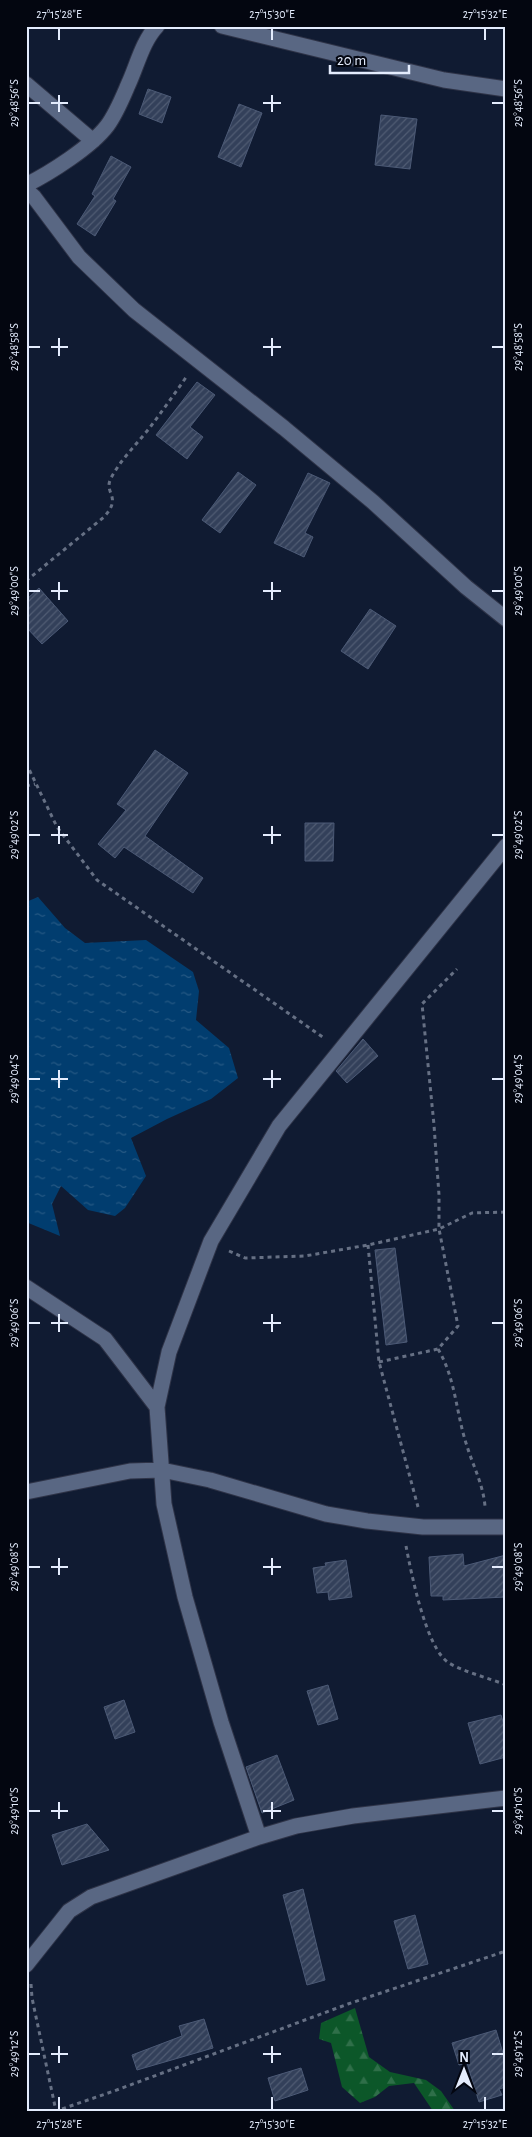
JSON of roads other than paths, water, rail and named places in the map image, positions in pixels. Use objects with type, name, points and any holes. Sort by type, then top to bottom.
[{"type":"street","points":[[26,185],[40,178],[93,141],[107,126],[120,103],[146,42],[156,26]]},
{"type":"street","points":[[222,26],[444,80],[506,89]]},
{"type":"street","points":[[26,84],[93,141]]},
{"type":"street","points":[[26,190],[79,257],[134,310],[284,428],[373,502],[466,587],[506,619]]},
{"type":"street","points":[[259,1837],[221,1722],[185,1597],[164,1504],[157,1407],[169,1352],[211,1240],[279,1126],[506,846]]},
{"type":"street","points":[[26,1287],[106,1339],[157,1407]]},
{"type":"street","points":[[26,1492],[130,1471],[162,1470],[210,1480],[326,1514],[367,1522],[423,1527],[506,1527]]},
{"type":"street","points":[[28,1963],[70,1911],[90,1897],[259,1837],[296,1826],[353,1816],[506,1798]]},
{"type":"water","points":[[38,897],[65,928],[85,943],[146,940],[193,972],[199,991],[196,1020],[229,1048],[238,1078],[211,1099],[131,1138],[146,1176],[125,1208],[115,1216],[88,1210],[61,1186],[52,1204],[60,1236],[26,1222],[26,902]]}]
